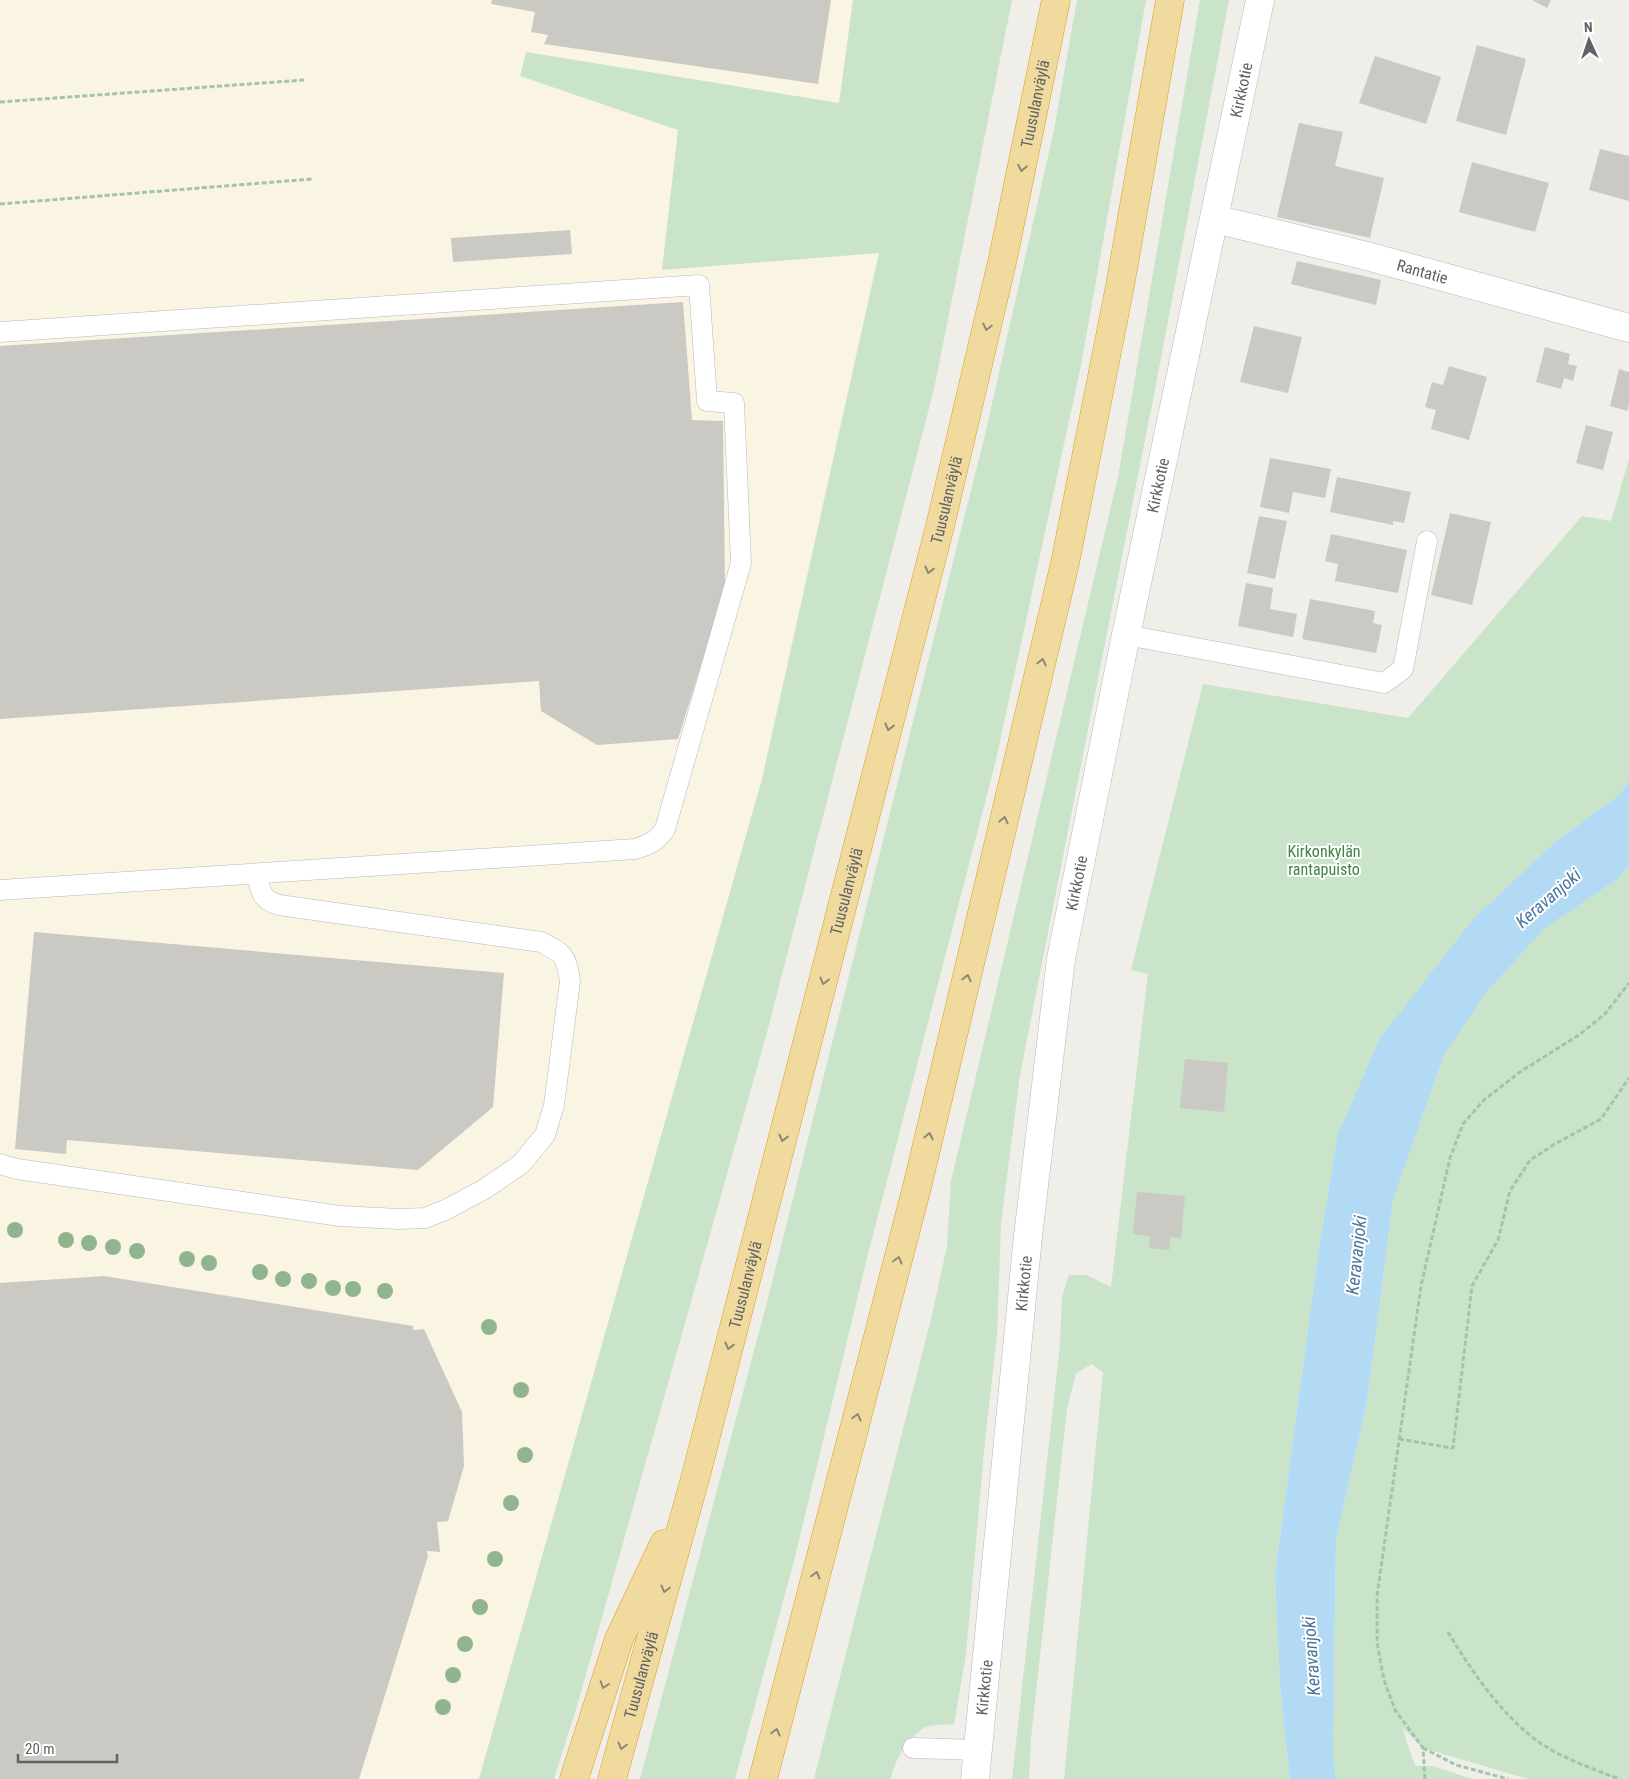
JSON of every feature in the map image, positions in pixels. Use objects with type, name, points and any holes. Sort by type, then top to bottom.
[{"type":"highway","name":"Tuusulanväylä","points":[[612,1779],[696,1475],[940,526],[1003,258],[1056,0]]},
{"type":"highway","points":[[763,1779],[918,1184],[1065,563],[1120,286],[1170,0]]},
{"type":"highway","points":[[574,1779],[619,1639],[696,1475]]},
{"type":"street","name":"Kirkkotie","points":[[975,1779],[1028,1236],[1061,959],[1126,635],[1260,0]]},
{"type":"street","name":"Rantatie","points":[[1215,219],[1367,256],[1629,328]]},
{"type":"lane","points":[[0,332],[699,285],[706,401],[734,403],[741,563],[665,829],[658,838],[648,845],[635,849],[0,890]]},
{"type":"lane","points":[[1126,635],[1384,683],[1403,669],[1427,541]]},
{"type":"lane","points":[[0,1164],[17,1169],[340,1216],[399,1220],[425,1218],[445,1210],[483,1190],[521,1164],[545,1135],[554,1105],[570,981],[567,966],[560,952],[541,942],[279,905],[268,901],[261,892],[257,874]]},
{"type":"lane","points":[[913,1748],[978,1750]]},
{"type":"path","points":[[0,102],[304,80]]},
{"type":"path","points":[[0,204],[312,179]]},
{"type":"path","points":[[1508,1779],[1456,1765],[1423,1748],[1395,1710],[1384,1680],[1377,1643],[1377,1596],[1421,1286],[1450,1158],[1463,1124],[1484,1100],[1520,1072],[1579,1034],[1605,1014],[1629,983]]},
{"type":"path","points":[[1399,1439],[1453,1448],[1472,1286],[1498,1240],[1510,1191],[1530,1160],[1601,1119],[1629,1078]]},
{"type":"path","points":[[1448,1632],[1470,1668],[1512,1719],[1536,1740],[1570,1760],[1619,1779]]},
{"type":"path","points":[[1423,1748],[1425,1779]]},
{"type":"shaded area","points":[[0,0],[924,0],[896,185],[762,779],[479,1779],[0,1779]]},
{"type":"green space","points":[[853,0],[1012,0],[934,389],[766,1036],[577,1706],[554,1779],[479,1779],[762,779],[879,253],[662,270],[678,130],[520,76],[526,52],[839,103]]},
{"type":"green space","points":[[1077,0],[1146,0],[1081,365],[996,760],[867,1258],[794,1561],[735,1779],[640,1779],[767,1302],[984,439],[1054,130]]},
{"type":"green space","points":[[1200,0],[1229,0],[1156,384],[1020,1075],[1001,1223],[997,1335],[985,1440],[966,1654],[954,1724],[929,1726],[914,1736],[903,1749],[895,1764],[891,1779],[814,1779],[933,1311],[947,1246],[951,1181],[1118,477]]},
{"type":"green space","name":"Kirkonkylän rantapuisto","points":[[1629,459],[1629,781],[1619,795],[1555,842],[1476,916],[1337,1137],[1318,1255],[1275,1574],[1280,1686],[1290,1779],[1064,1779],[1103,1373],[1092,1364],[1076,1373],[1067,1409],[1031,1738],[1029,1779],[1012,1779],[1060,1344],[1062,1297],[1069,1275],[1086,1275],[1111,1287],[1148,974],[1131,970],[1203,684],[1408,718],[1582,516],[1611,521]]},
{"type":"green space","points":[[1629,866],[1629,1779],[1528,1779],[1423,1748],[1402,1727],[1415,1766],[1433,1766],[1472,1779],[1336,1779],[1333,1753],[1336,1540],[1367,1402],[1393,1200],[1444,1055],[1485,994],[1545,928],[1618,879]]},
{"type":"water","name":"Keravanjoki","points":[[1629,781],[1629,866],[1618,879],[1545,928],[1485,994],[1444,1055],[1393,1200],[1367,1402],[1336,1540],[1333,1753],[1336,1779],[1290,1779],[1280,1686],[1275,1574],[1318,1255],[1337,1137],[1380,1038],[1476,916],[1555,842],[1619,795]]},
{"type":"building","points":[[492,0],[831,0],[818,84],[544,44],[548,35],[531,32],[535,12],[491,4]]},
{"type":"building","points":[[1532,0],[1551,0],[1547,8]]},
{"type":"building","points":[[1477,45],[1526,59],[1506,135],[1456,121]]},
{"type":"building","points":[[1375,56],[1441,77],[1426,124],[1359,103]]},
{"type":"building","points":[[1299,123],[1343,132],[1335,166],[1384,178],[1370,238],[1277,217]]},
{"type":"building","points":[[1600,149],[1629,156],[1629,201],[1589,190]]},
{"type":"building","points":[[1472,162],[1549,183],[1535,232],[1459,212]]},
{"type":"building","points":[[570,230],[572,254],[453,262],[451,238]]},
{"type":"building","points":[[1297,261],[1381,280],[1376,305],[1291,284]]},
{"type":"building","points":[[683,302],[692,420],[723,421],[725,588],[678,739],[597,745],[541,711],[539,681],[0,719],[0,346]]},
{"type":"building","points":[[1254,326],[1302,337],[1288,393],[1240,382]]},
{"type":"building","points":[[1545,347],[1570,354],[1568,364],[1577,366],[1573,381],[1564,378],[1561,389],[1536,382]]},
{"type":"building","points":[[1449,366],[1487,377],[1469,440],[1431,429],[1436,410],[1425,407],[1432,382],[1443,385]]},
{"type":"building","points":[[1619,369],[1629,372],[1629,405],[1627,411],[1610,406]]},
{"type":"building","points":[[1586,425],[1613,432],[1603,470],[1576,463]]},
{"type":"building","points":[[1270,458],[1331,469],[1325,498],[1293,492],[1289,513],[1260,507]]},
{"type":"building","points":[[1337,477],[1411,492],[1404,523],[1393,521],[1393,525],[1330,512]]},
{"type":"building","points":[[1450,513],[1491,522],[1472,605],[1431,595]]},
{"type":"building","points":[[1259,516],[1287,521],[1275,579],[1247,573]]},
{"type":"building","points":[[1331,534],[1407,550],[1398,593],[1335,581],[1338,564],[1325,561]]},
{"type":"building","points":[[1246,583],[1273,588],[1270,609],[1297,614],[1293,637],[1238,626]]},
{"type":"building","points":[[1310,599],[1375,611],[1373,623],[1382,625],[1376,653],[1302,639]]},
{"type":"building","points":[[34,932],[504,973],[493,1107],[418,1170],[67,1140],[66,1154],[15,1149]]},
{"type":"building","points":[[1185,1059],[1228,1063],[1224,1112],[1180,1108]]},
{"type":"building","points":[[1137,1192],[1185,1196],[1181,1238],[1170,1237],[1169,1250],[1149,1248],[1150,1236],[1133,1234]]},
{"type":"building","points":[[104,1276],[413,1326],[413,1330],[424,1329],[462,1412],[464,1466],[448,1521],[437,1522],[440,1552],[427,1551],[428,1556],[359,1779],[0,1779],[0,1283]]}]
